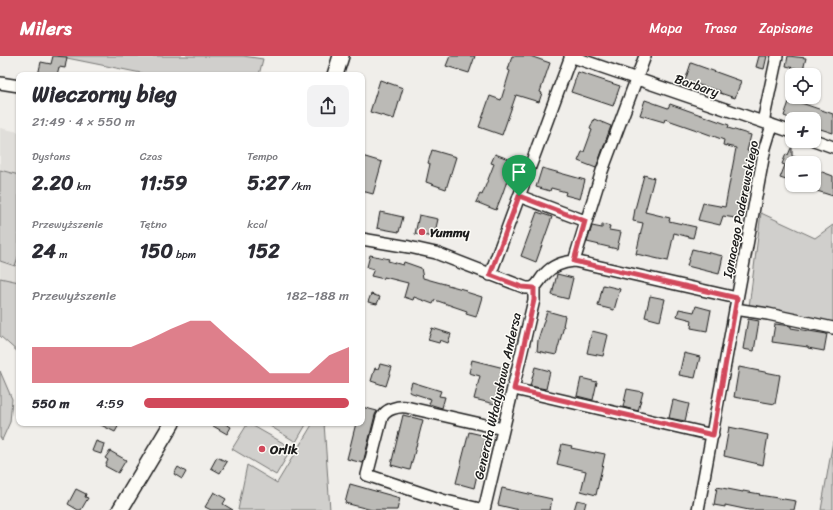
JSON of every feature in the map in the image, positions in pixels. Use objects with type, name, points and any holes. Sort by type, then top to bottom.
[{"type":"street","points":[[336,72],[341,56]]},
{"type":"street","points":[[490,275],[570,56]]},
{"type":"street","name":"Barbary","points":[[570,56],[785,130]]},
{"type":"street","points":[[574,261],[585,221],[602,171],[645,56]]},
{"type":"street","name":"Ignacego Paderewskiego","points":[[698,510],[765,148],[776,56]]},
{"type":"street","points":[[0,83],[16,86]]},
{"type":"street","points":[[821,143],[833,147]]},
{"type":"street","points":[[519,196],[585,221]]},
{"type":"street","points":[[365,239],[409,246],[431,252],[522,287],[534,288],[550,269],[564,262],[574,261],[736,304],[768,314],[833,328]]},
{"type":"street","name":"Generała Władysława Andersa","points":[[484,510],[514,389],[534,300],[534,288]]},
{"type":"street","points":[[514,389],[713,435]]},
{"type":"street","points":[[484,510],[442,500],[367,475],[382,417],[388,410],[406,407],[503,429]]},
{"type":"street","points":[[120,510],[170,426]]},
{"type":"shaded area","points":[[57,56],[243,56],[263,59],[260,72],[136,72]]},
{"type":"shaded area","points":[[0,128],[16,131],[16,281],[0,278]]},
{"type":"shaded area","points":[[0,170],[16,174],[16,263],[15,266],[0,261]]},
{"type":"shaded area","points":[[761,213],[815,238],[833,225],[833,325],[749,307]]},
{"type":"shaded area","points":[[0,278],[16,281],[16,350],[0,336]]},
{"type":"shaded area","points":[[0,371],[12,399],[10,422],[2,440],[0,437]]},
{"type":"shaded area","name":"Orlik","points":[[246,426],[253,426],[292,448],[276,475],[232,449]]},
{"type":"shaded area","name":"Orlik","points":[[270,426],[305,426],[296,442]]},
{"type":"shaded area","points":[[311,426],[324,426],[330,510],[238,510],[247,465],[277,483]]},
{"type":"shaded area","points":[[833,441],[833,510],[821,510]]},
{"type":"building","points":[[53,56],[67,57],[65,68],[59,67],[58,72],[39,72],[41,62],[51,64]]},
{"type":"building","points":[[450,56],[475,56],[469,73],[446,66]]},
{"type":"building","points":[[512,56],[530,56],[550,63],[540,92],[542,93],[539,102],[516,95],[502,135],[479,127],[490,96],[501,100],[510,71],[508,70]]},
{"type":"building","points":[[759,56],[767,56],[764,69],[756,67]]},
{"type":"building","points":[[788,56],[806,58],[804,68],[786,66]]},
{"type":"building","points":[[691,63],[741,81],[735,98],[720,93],[720,91],[685,81]]},
{"type":"building","points":[[578,72],[620,86],[613,106],[571,92]]},
{"type":"building","points":[[380,80],[403,88],[394,119],[370,112]]},
{"type":"building","points":[[645,100],[668,108],[670,104],[729,125],[728,128],[751,135],[747,151],[754,152],[741,219],[723,216],[720,225],[698,220],[703,203],[725,207],[736,148],[723,145],[724,140],[665,119],[664,122],[640,115]]},
{"type":"building","points":[[788,104],[804,104],[833,114],[833,133],[821,129],[821,112],[785,112]]},
{"type":"building","points":[[594,119],[611,126],[596,168],[578,161],[582,152],[584,152],[592,130],[590,129]]},
{"type":"building","points":[[792,148],[792,156],[785,156],[786,154],[788,155]]},
{"type":"building","points":[[432,150],[456,157],[446,189],[426,182],[430,164],[428,163]]},
{"type":"building","points":[[495,154],[514,161],[496,210],[476,202],[480,194],[482,195],[494,164],[491,163]]},
{"type":"building","points":[[785,156],[785,165],[782,164]]},
{"type":"building","points":[[365,157],[382,162],[373,194],[365,192]]},
{"type":"building","points":[[785,165],[785,180],[780,178]]},
{"type":"building","points":[[542,168],[585,180],[580,199],[565,195],[566,192],[551,188],[550,191],[536,187]]},
{"type":"building","points":[[821,172],[833,176],[833,196],[820,192]]},
{"type":"building","points":[[644,175],[654,178],[645,212],[670,218],[669,221],[696,227],[693,238],[674,233],[668,261],[636,254],[643,223],[633,221]]},
{"type":"building","points":[[380,212],[403,217],[399,232],[377,228]]},
{"type":"building","points":[[537,212],[552,217],[536,262],[521,256]]},
{"type":"building","points":[[419,215],[438,219],[434,237],[415,234]]},
{"type":"building","points":[[602,224],[610,226],[609,230],[621,232],[617,249],[587,242],[592,226],[602,228]]},
{"type":"building","points":[[692,249],[723,256],[719,274],[687,266]]},
{"type":"building","points":[[370,255],[389,259],[388,261],[403,265],[404,262],[421,268],[423,278],[466,290],[466,292],[482,297],[476,317],[466,314],[467,311],[435,300],[433,304],[414,297],[413,300],[404,297],[408,283],[384,277],[384,279],[371,276],[374,269],[367,267]]},
{"type":"building","points":[[557,274],[573,278],[568,299],[552,295]]},
{"type":"building","points":[[603,285],[620,289],[614,310],[598,306]]},
{"type":"building","points":[[371,294],[380,297],[377,304],[368,302]]},
{"type":"building","points":[[650,296],[665,299],[660,321],[645,317]]},
{"type":"building","points":[[696,306],[711,310],[707,331],[691,328],[692,320],[677,316],[679,309],[694,312]]},
{"type":"building","points":[[547,311],[565,316],[564,326],[556,355],[537,351],[538,340]]},
{"type":"building","points":[[748,319],[759,321],[754,351],[743,349]]},
{"type":"building","points":[[775,324],[827,334],[824,351],[808,347],[772,342]]},
{"type":"building","points":[[432,328],[451,334],[448,343],[440,340],[439,343],[428,340]]},
{"type":"building","points":[[592,331],[608,335],[603,356],[587,353]]},
{"type":"building","points":[[684,353],[700,357],[695,378],[679,375]]},
{"type":"building","points":[[472,360],[504,368],[495,404],[474,399],[480,376],[469,373]]},
{"type":"building","points":[[380,364],[392,367],[386,386],[371,381],[375,368],[378,369]]},
{"type":"building","points":[[535,367],[550,371],[546,389],[530,386]]},
{"type":"building","points":[[739,367],[780,375],[775,404],[734,397]]},
{"type":"building","points":[[581,378],[597,382],[593,400],[577,396]]},
{"type":"building","points":[[412,382],[441,391],[439,396],[445,397],[442,408],[429,404],[431,399],[409,392]]},
{"type":"building","points":[[627,389],[643,392],[638,411],[623,407]]},
{"type":"building","points":[[673,400],[689,404],[685,421],[669,418]]},
{"type":"building","points":[[365,408],[377,411],[363,463],[347,459],[355,426],[365,426]]},
{"type":"building","points":[[403,415],[423,420],[410,470],[391,465]]},
{"type":"building","points":[[103,426],[118,426],[115,432]]},
{"type":"building","points":[[213,426],[231,427],[227,434]]},
{"type":"building","points":[[729,427],[768,435],[763,465],[724,456]]},
{"type":"building","points":[[469,432],[486,436],[474,488],[456,483]]},
{"type":"building","points":[[96,441],[104,444],[101,454],[92,451]]},
{"type":"building","points":[[562,444],[572,446],[571,448],[605,454],[596,495],[581,491],[586,471],[557,464]]},
{"type":"building","points":[[110,451],[126,460],[118,473],[105,466],[108,460],[105,458]]},
{"type":"building","points":[[217,457],[227,462],[220,473],[211,468]]},
{"type":"building","points":[[178,467],[186,472],[182,479],[174,474]]},
{"type":"building","points":[[350,484],[400,498],[397,510],[372,510],[345,503]]},
{"type":"building","points":[[717,487],[796,501],[794,510],[749,510],[725,505],[725,507],[714,505]]},
{"type":"building","points":[[502,488],[552,499],[550,510],[519,510],[498,505]]},
{"type":"building","points":[[76,489],[86,494],[85,497],[88,498],[81,510],[78,510],[68,504]]},
{"type":"building","points":[[214,492],[226,499],[223,504],[233,510],[211,510],[205,507]]},
{"type":"building","points":[[577,500],[586,502],[584,510],[574,510]]},
{"type":"place","name":"Yummy","points":[[422,232]]},
{"type":"place","name":"Orlik","points":[[262,449]]},
{"type":"route","points":[[519,196],[585,221],[574,261],[737,298],[713,435],[514,389],[534,300],[534,288],[522,287],[490,275],[519,196]]}]
